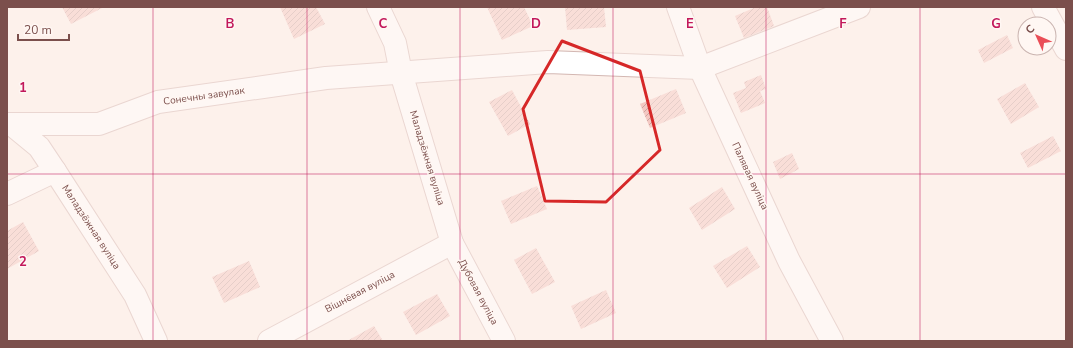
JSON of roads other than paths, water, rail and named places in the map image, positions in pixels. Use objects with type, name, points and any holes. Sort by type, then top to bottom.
[{"type":"street","name":"Маладзёжная вуліца","points":[[378,7],[395,43],[401,73],[452,243]]},
{"type":"street","name":"Палявая вуліца","points":[[678,7],[700,68],[789,261],[832,341]]},
{"type":"street","points":[[700,68],[858,7]]},
{"type":"street","points":[[1043,7],[1066,49]]},
{"type":"street","name":"Сонечны завулак","points":[[9,124],[99,124],[158,102],[326,78],[548,62],[700,68]]},
{"type":"street","name":"Маладзёжная вуліца","points":[[9,124],[38,147],[55,171],[135,295],[156,341]]},
{"type":"street","points":[[7,194],[55,171]]},
{"type":"street","name":"Вішнёвая вуліца","points":[[268,341],[452,243]]},
{"type":"street","name":"Дубовая вуліца","points":[[452,243],[504,341]]}]
